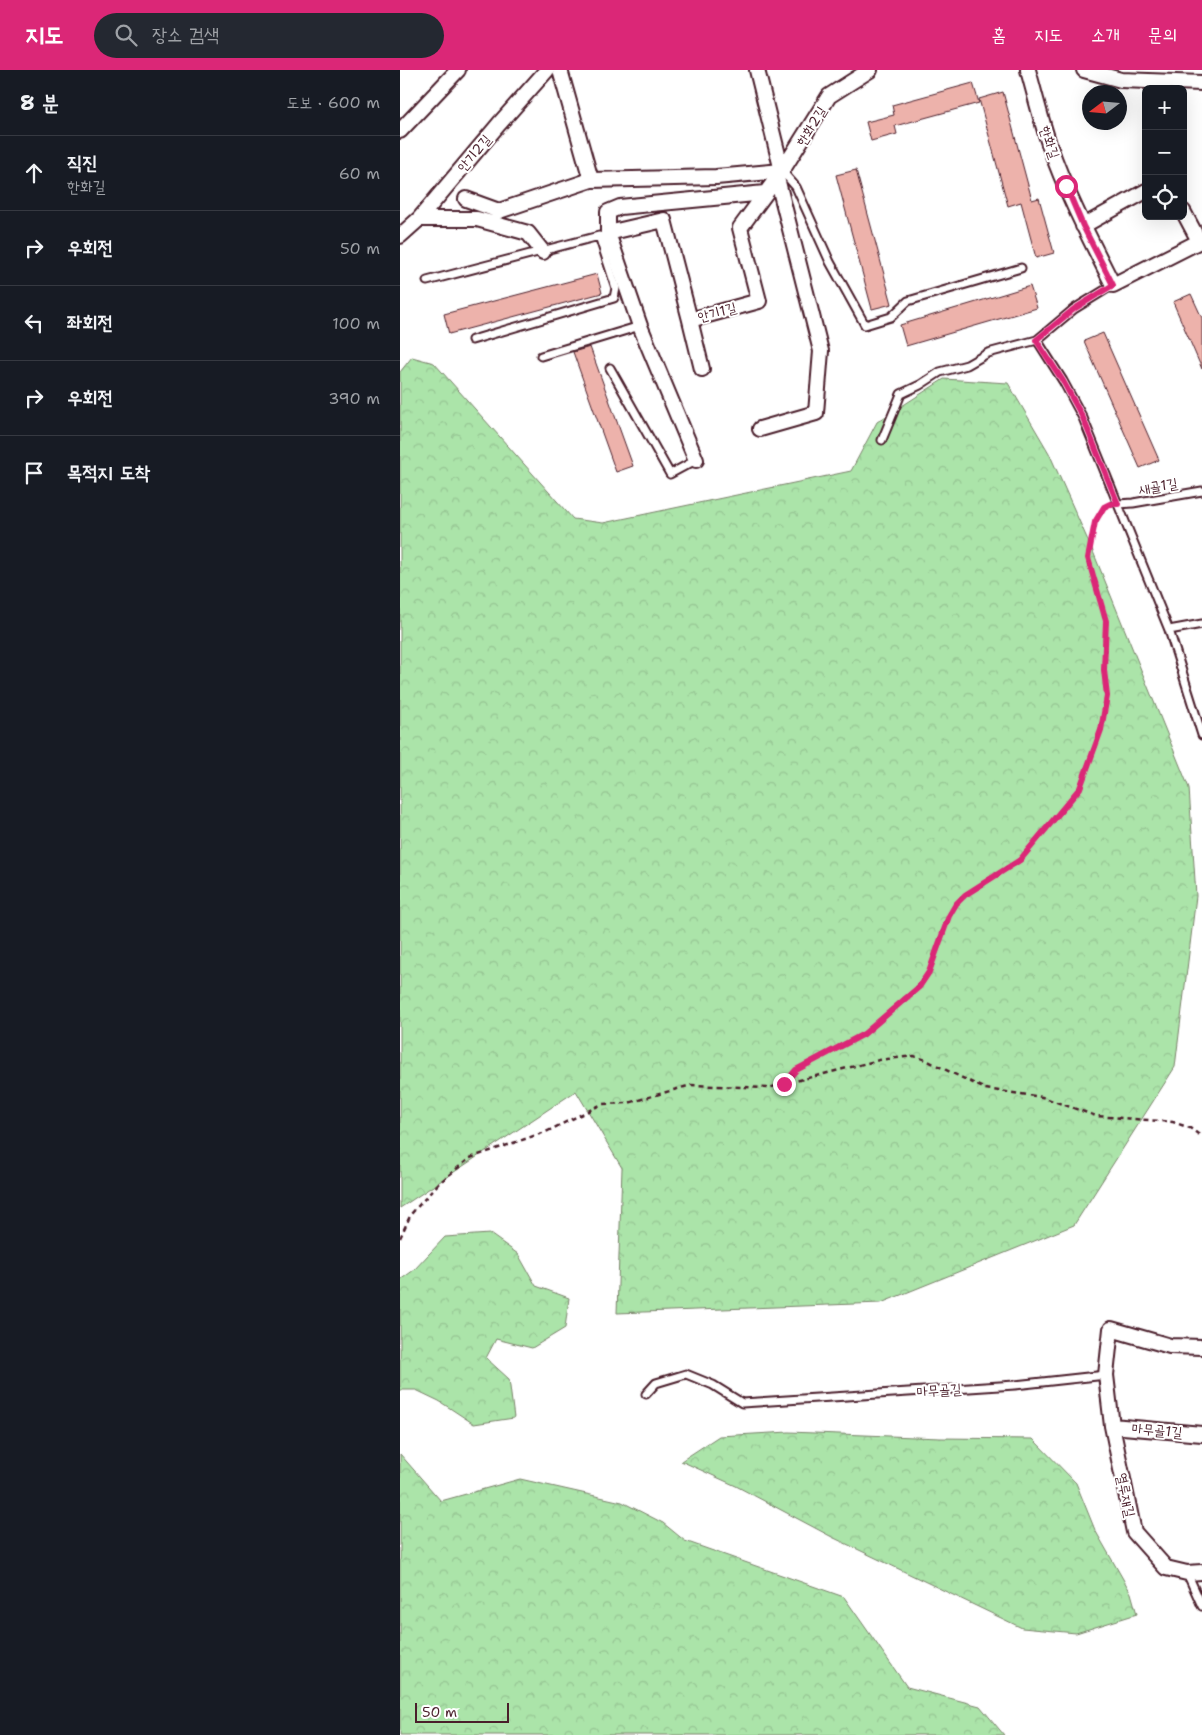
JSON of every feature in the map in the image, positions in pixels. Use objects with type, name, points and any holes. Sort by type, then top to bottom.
[{"type":"street","points":[[400,131],[458,70]]},
{"type":"street","name":"안기2길","points":[[400,236],[419,219],[547,70]]},
{"type":"street","points":[[560,70],[591,180]]},
{"type":"street","points":[[757,70],[779,174],[821,351],[816,414],[760,429]]},
{"type":"street","name":"한화2길","points":[[779,174],[830,96],[870,70]]},
{"type":"street","name":"한화길","points":[[1028,70],[1049,144],[1083,226],[1113,285]]},
{"type":"street","points":[[1084,70],[1121,80],[1202,83]]},
{"type":"street","points":[[466,199],[499,211],[591,180],[779,174]]},
{"type":"street","name":"안기1길","points":[[603,235],[664,220],[690,320],[760,301],[740,228],[779,174]]},
{"type":"street","points":[[696,460],[603,235],[608,212],[620,207],[765,193]]},
{"type":"street","points":[[1083,226],[1142,193]]},
{"type":"street","points":[[1113,285],[1201,240],[1187,217]]},
{"type":"street","points":[[419,219],[477,219],[528,233],[543,252]]},
{"type":"street","points":[[690,320],[702,368]]},
{"type":"street","points":[[1106,1375],[1111,1329],[1170,1346],[1202,1347]]},
{"type":"street","name":"열루재길","points":[[1106,1375],[1112,1426],[1134,1532],[1166,1568],[1187,1573],[1202,1572]]},
{"type":"street","name":"마무골1길","points":[[1112,1426],[1202,1434]]},
{"type":"lane","points":[[779,174],[796,188],[830,262],[865,325],[891,317],[908,301],[1021,268]]},
{"type":"lane","points":[[427,281],[603,235],[616,288],[614,298],[472,340]]},
{"type":"lane","points":[[882,440],[901,394],[940,372],[967,364],[988,353],[1036,340],[1074,309],[1113,285]]},
{"type":"lane","points":[[541,356],[640,326]]},
{"type":"lane","points":[[1036,340],[1063,381],[1083,418],[1169,630],[1202,735]]},
{"type":"lane","points":[[610,368],[670,474],[696,460]]},
{"type":"lane","name":"새골1길","points":[[1118,504],[1202,491]]},
{"type":"lane","points":[[1169,630],[1202,624]]},
{"type":"lane","name":"마무골길","points":[[646,1394],[656,1383],[686,1374],[713,1386],[742,1404],[1015,1385],[1106,1375]]},
{"type":"lane","points":[[1187,1573],[1202,1606]]},
{"type":"path","points":[[784,1084],[796,1070],[864,1034],[919,987],[929,972],[949,916],[956,904],[965,895],[1020,860],[1080,788],[1101,730],[1107,696],[1104,670],[1106,621],[1088,558],[1095,522],[1104,507],[1110,504],[1118,504]]},
{"type":"path","points":[[400,1238],[411,1214],[439,1183],[470,1158],[548,1131],[602,1104],[628,1103],[690,1086],[768,1088],[879,1060],[914,1056],[985,1089],[1042,1097],[1096,1116],[1173,1122],[1190,1128],[1202,1137]]},
{"type":"green space","points":[[412,357],[434,363],[573,519],[603,523],[851,471],[877,422],[944,379],[1008,383],[1049,453],[1094,554],[1189,788],[1196,896],[1175,1067],[1074,1225],[881,1303],[617,1313],[622,1168],[576,1091],[400,1208],[400,372]]},
{"type":"green space","points":[[490,1234],[518,1254],[536,1286],[569,1298],[565,1328],[532,1348],[496,1339],[486,1358],[509,1379],[514,1418],[474,1424],[439,1401],[416,1390],[400,1390],[400,1280],[414,1270],[445,1237]]},
{"type":"green space","points":[[789,1432],[940,1438],[1033,1439],[1076,1483],[1095,1530],[1131,1593],[1137,1614],[1076,1633],[1022,1628],[832,1537],[736,1486],[681,1461],[719,1436]]},
{"type":"green space","points":[[400,1454],[441,1501],[520,1479],[622,1502],[663,1523],[685,1541],[844,1597],[907,1687],[980,1706],[1004,1735],[400,1735]]},
{"type":"building","points":[[973,83],[979,103],[895,126],[897,134],[871,141],[866,122],[894,115],[892,105]]},
{"type":"building","points":[[1003,92],[1032,200],[1039,198],[1054,253],[1036,258],[1021,202],[1008,206],[979,99]]},
{"type":"building","points":[[856,170],[892,304],[872,309],[836,175]]},
{"type":"building","points":[[597,274],[602,293],[449,334],[444,314]]},
{"type":"building","points":[[1030,286],[1037,308],[906,346],[900,325]]},
{"type":"building","points":[[1191,294],[1202,318],[1202,369],[1173,302]]},
{"type":"building","points":[[1103,333],[1159,460],[1140,468],[1084,341]]},
{"type":"building","points":[[590,347],[633,466],[616,472],[573,352]]},
{"type":"route","points":[[784,1084],[796,1070],[864,1034],[919,987],[929,972],[949,916],[956,904],[965,895],[1020,860],[1080,788],[1101,730],[1107,696],[1104,670],[1106,621],[1088,558],[1095,522],[1104,507],[1110,504],[1118,504],[1083,418],[1063,381],[1036,340],[1074,309],[1113,285],[1083,226],[1066,186]]}]
